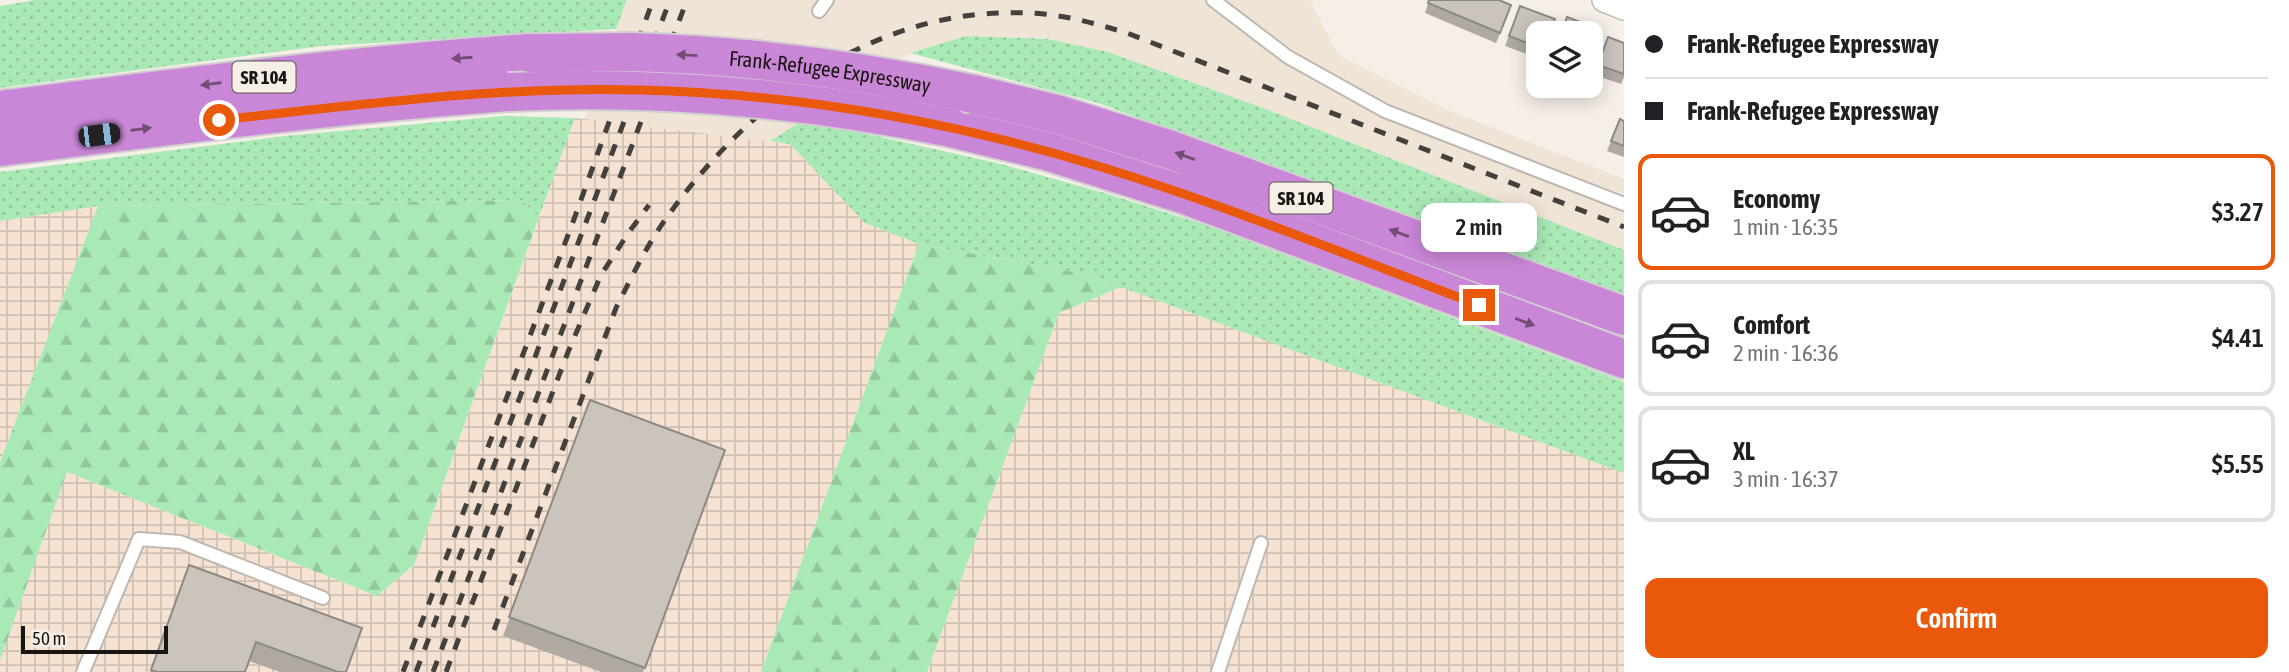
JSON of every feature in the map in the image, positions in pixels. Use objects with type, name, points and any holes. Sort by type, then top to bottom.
[{"type":"highway","name":"Frank-Refugee Expressway","points":[[0,110],[354,67],[530,54],[629,52],[734,58],[863,74],[973,94],[1056,114],[1171,150],[1624,316]]},
{"type":"highway","name":"Frank-Refugee Expressway","points":[[0,147],[197,122],[426,98],[566,89],[746,96],[858,110],[951,128],[1058,154],[1185,195],[1624,359]]},
{"type":"street","points":[[1604,0],[1624,8]]},
{"type":"lane","points":[[819,11],[827,0]]},
{"type":"lane","points":[[1213,0],[1288,57],[1385,111],[1624,204]]},
{"type":"lane","points":[[83,672],[139,539],[180,542],[323,598]]},
{"type":"lane","points":[[1218,672],[1261,543]]},
{"type":"shaded area","points":[[627,0],[1310,0],[1338,55],[1450,111],[1624,179],[1624,250],[1263,108],[1108,52],[1048,39],[966,36],[910,53],[750,154],[371,672],[566,168]]},
{"type":"shaded area","points":[[575,118],[790,144],[865,223],[919,244],[761,672],[0,672],[0,660],[67,472],[376,596],[414,566]]},
{"type":"shaded area","points":[[98,206],[0,462],[0,221]]},
{"type":"shaded area","points":[[1121,287],[1624,473],[1624,672],[927,672],[1059,313]]},
{"type":"green space","points":[[34,0],[627,0],[616,29],[322,46],[0,88],[0,6]]},
{"type":"green space","points":[[966,36],[1048,39],[1108,52],[1263,108],[1624,250],[1624,296],[1098,103],[910,53]]},
{"type":"green space","points":[[504,116],[575,118],[539,217],[521,200],[98,206],[0,221],[0,172],[285,136]]},
{"type":"green space","points":[[804,120],[997,163],[1203,224],[1624,382],[1624,473],[1086,274],[919,244],[865,223],[790,144],[770,141]]},
{"type":"green space","points":[[521,200],[539,217],[414,565],[377,596],[67,472],[0,660],[0,462],[98,206]]},
{"type":"green space","points":[[919,244],[1086,274],[1121,287],[1059,313],[927,672],[761,672]]},
{"type":"building","points":[[1429,0],[1499,0],[1511,5],[1500,33],[1428,3]]},
{"type":"building","points":[[1520,6],[1555,19],[1526,21],[1526,42],[1509,36]]},
{"type":"building","points":[[1608,37],[1624,43],[1624,74],[1603,67],[1603,51]]},
{"type":"building","points":[[1620,119],[1624,121],[1624,146],[1611,141]]},
{"type":"building","points":[[590,400],[725,450],[645,668],[509,617]]},
{"type":"building","points":[[189,565],[362,628],[346,672],[338,672],[256,642],[245,672],[151,670]]},
{"type":"railway","points":[[403,672],[573,222],[653,0]]},
{"type":"railway","points":[[416,672],[670,0]]},
{"type":"railway","points":[[433,672],[687,0]]},
{"type":"railway","points":[[494,630],[616,308],[658,230],[700,175],[739,133],[782,96],[828,65],[878,40],[930,23],[986,14],[1044,14],[1086,22],[1127,33],[1624,227]]},
{"type":"railway","points":[[446,672],[568,352],[601,275],[649,205]]},
{"type":"route","points":[[219,120],[426,98],[566,89],[696,93],[815,103],[982,135],[1101,167],[1269,225],[1479,305]]}]
